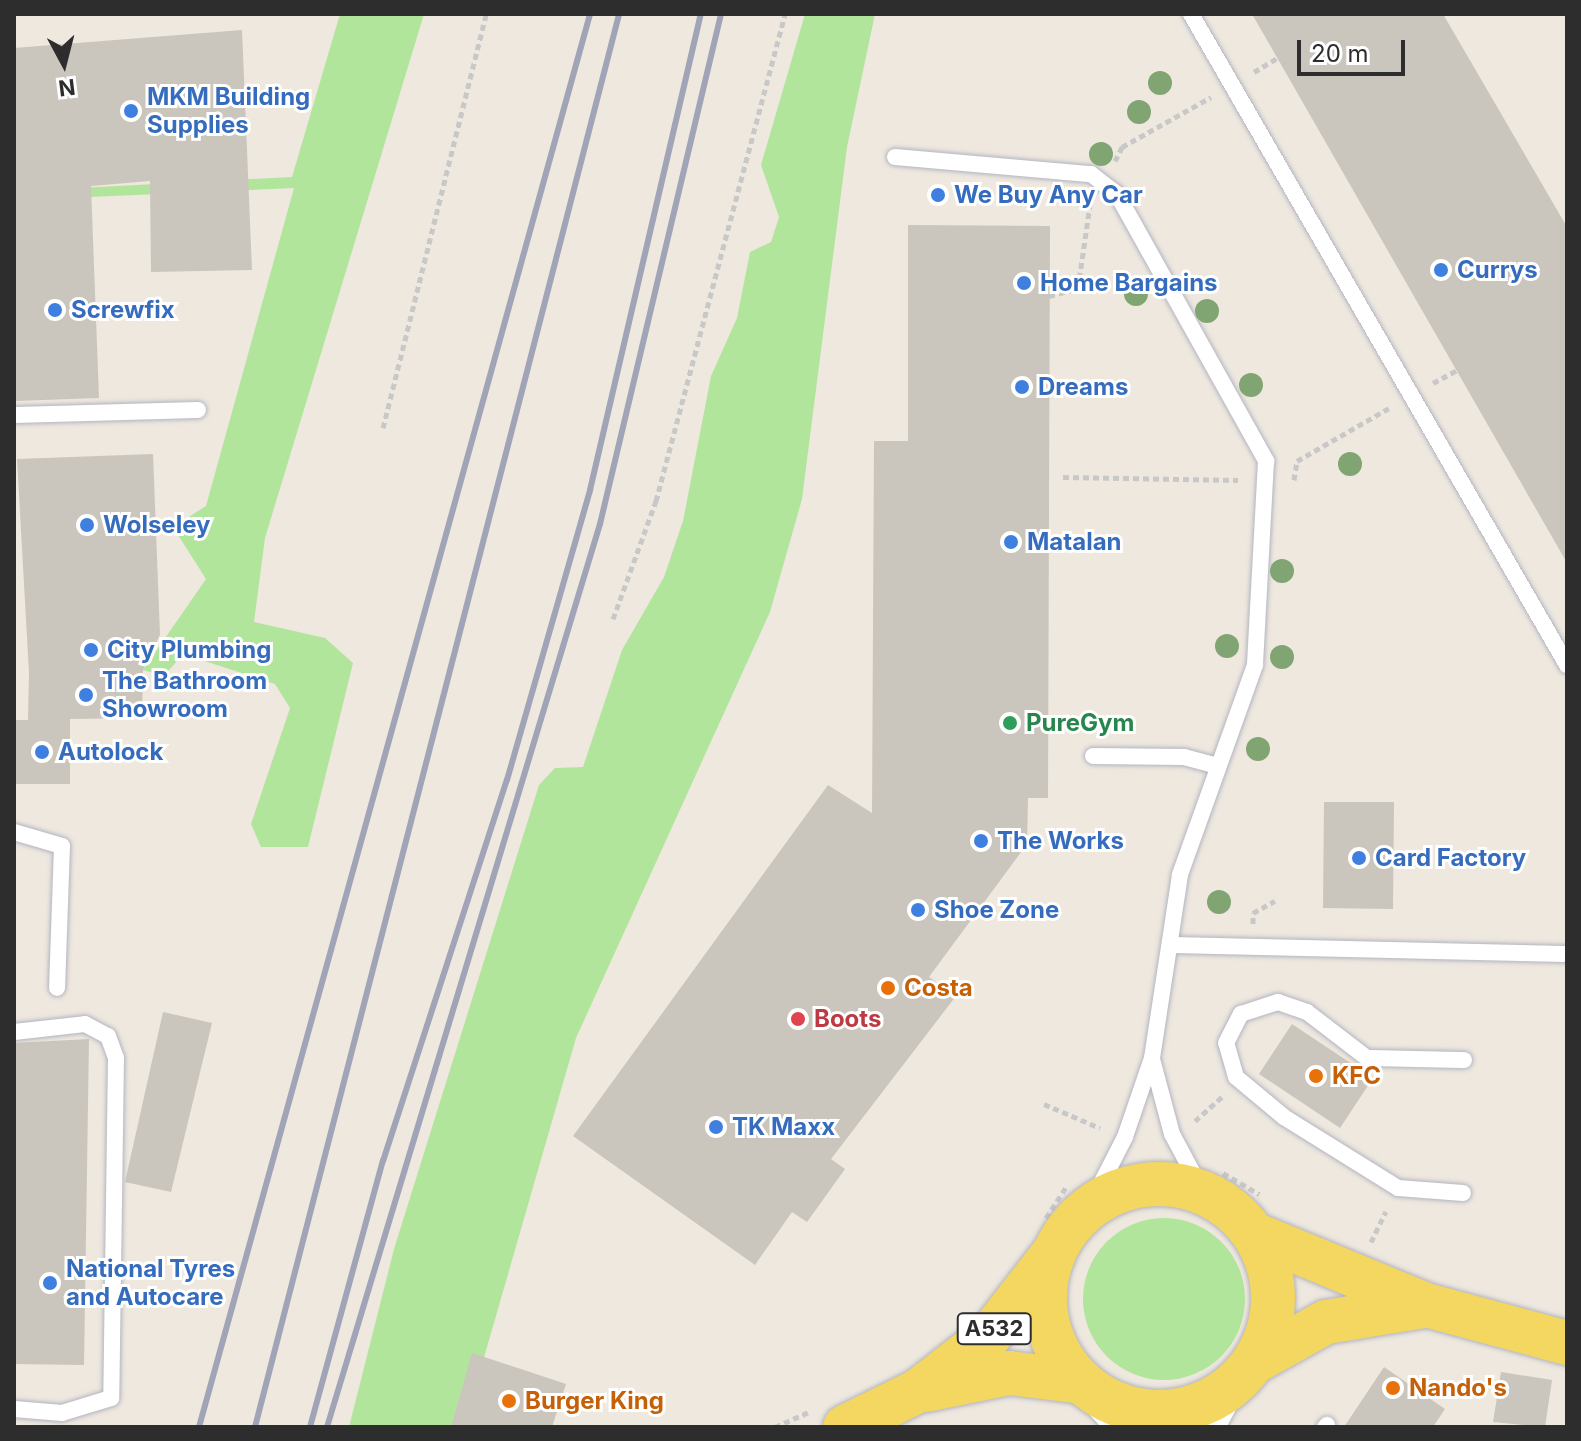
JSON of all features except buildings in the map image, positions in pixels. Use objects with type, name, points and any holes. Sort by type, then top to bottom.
[{"type":"main road","points":[[1426,1305],[1326,1322],[1254,1362],[1212,1411],[1161,1412],[1104,1402],[1047,1321],[1045,1241],[1078,1196],[1208,1176],[1262,1218],[1426,1305],[1567,1343]]},
{"type":"main road","points":[[1254,1362],[1274,1298],[1262,1218]]},
{"type":"main road","name":"A532","points":[[918,1391],[990,1335],[1045,1241]]},
{"type":"main road","name":"A532","points":[[831,1418],[918,1391],[1009,1373],[1104,1402]]},
{"type":"lane","points":[[1191,14],[1567,665]]},
{"type":"lane","points":[[895,157],[1078,173],[1103,184],[1127,210],[1266,461],[1255,665],[1180,875],[1152,1058],[1125,1137],[1078,1196]]},
{"type":"lane","points":[[14,415],[198,410]]},
{"type":"lane","points":[[1093,756],[1184,757],[1218,766]]},
{"type":"lane","points":[[14,832],[62,846],[57,988]]},
{"type":"lane","points":[[1170,945],[1567,954]]},
{"type":"lane","points":[[1463,1193],[1398,1188],[1236,1077],[1227,1064],[1230,1031],[1241,1014],[1278,1002],[1307,1012],[1367,1058],[1464,1060]]},
{"type":"lane","points":[[14,1032],[85,1024],[108,1036],[116,1058],[111,1398],[62,1413],[17,1416]]},
{"type":"lane","points":[[1152,1058],[1172,1134],[1208,1176]]},
{"type":"path","points":[[383,428],[486,14]]},
{"type":"path","points":[[613,619],[656,501],[785,14]]},
{"type":"path","points":[[1049,296],[1078,288],[1084,215],[1122,147],[1277,58]]},
{"type":"path","points":[[1044,1104],[1125,1137]]},
{"type":"path","points":[[1172,1134],[1191,1123],[1198,1135]]},
{"type":"path","points":[[1096,1144],[1105,1131]]},
{"type":"path","points":[[1208,1176],[1262,1218]]},
{"type":"path","points":[[1365,1253],[1398,1188]]},
{"type":"path","points":[[1045,1241],[1078,1196]]},
{"type":"path","points":[[775,1427],[831,1418]]},
{"type":"green space","points":[[340,14],[424,14],[265,538],[254,622],[325,638],[353,663],[308,847],[261,847],[251,824],[290,708],[275,684],[183,654],[164,676],[143,670],[206,579],[173,527],[206,506],[294,188],[20,200],[60,189],[292,177]]},
{"type":"green space","points":[[805,14],[875,14],[847,147],[802,499],[770,612],[576,1038],[464,1427],[349,1427],[394,1249],[539,785],[555,768],[583,767],[622,650],[664,577],[683,521],[711,376],[737,318],[750,252],[771,242],[779,217],[761,165]]},
{"type":"green space","points":[[1164,1218],[1195,1224],[1221,1242],[1239,1268],[1245,1299],[1239,1330],[1221,1356],[1195,1374],[1164,1380],[1133,1374],[1107,1356],[1089,1330],[1083,1299],[1089,1268],[1107,1242],[1133,1224]]},
{"type":"railway","points":[[199,1427],[590,14]]},
{"type":"railway","points":[[255,1427],[619,14]]},
{"type":"railway","points":[[310,1427],[383,1161],[507,780],[590,490],[701,14]]},
{"type":"railway","points":[[327,1427],[600,524],[721,14]]},
{"type":"place","name":"MKM Building Supplies","points":[[131,111]]},
{"type":"place","name":"We Buy Any Car","points":[[938,195]]},
{"type":"place","name":"Currys","points":[[1441,270]]},
{"type":"place","name":"Home Bargains","points":[[1024,283]]},
{"type":"place","name":"Screwfix","points":[[55,310]]},
{"type":"place","name":"Dreams","points":[[1022,387]]},
{"type":"place","name":"Wolseley","points":[[87,525]]},
{"type":"place","name":"Matalan","points":[[1011,542]]},
{"type":"place","name":"City Plumbing","points":[[91,650]]},
{"type":"place","name":"The Bathroom Showroom","points":[[86,695]]},
{"type":"place","name":"PureGym","points":[[1010,723]]},
{"type":"place","name":"Autolock","points":[[42,752]]},
{"type":"place","name":"The Works","points":[[981,841]]},
{"type":"place","name":"Card Factory","points":[[1359,858]]},
{"type":"place","name":"Shoe Zone","points":[[918,910]]},
{"type":"place","name":"Costa","points":[[888,988]]},
{"type":"place","name":"Boots","points":[[798,1019]]},
{"type":"place","name":"KFC","points":[[1316,1076]]},
{"type":"place","name":"TK Maxx","points":[[716,1127]]},
{"type":"place","name":"National Tyres and Autocare","points":[[50,1283]]},
{"type":"place","name":"Nando's","points":[[1393,1388]]},
{"type":"place","name":"Burger King","points":[[509,1401]]}]
